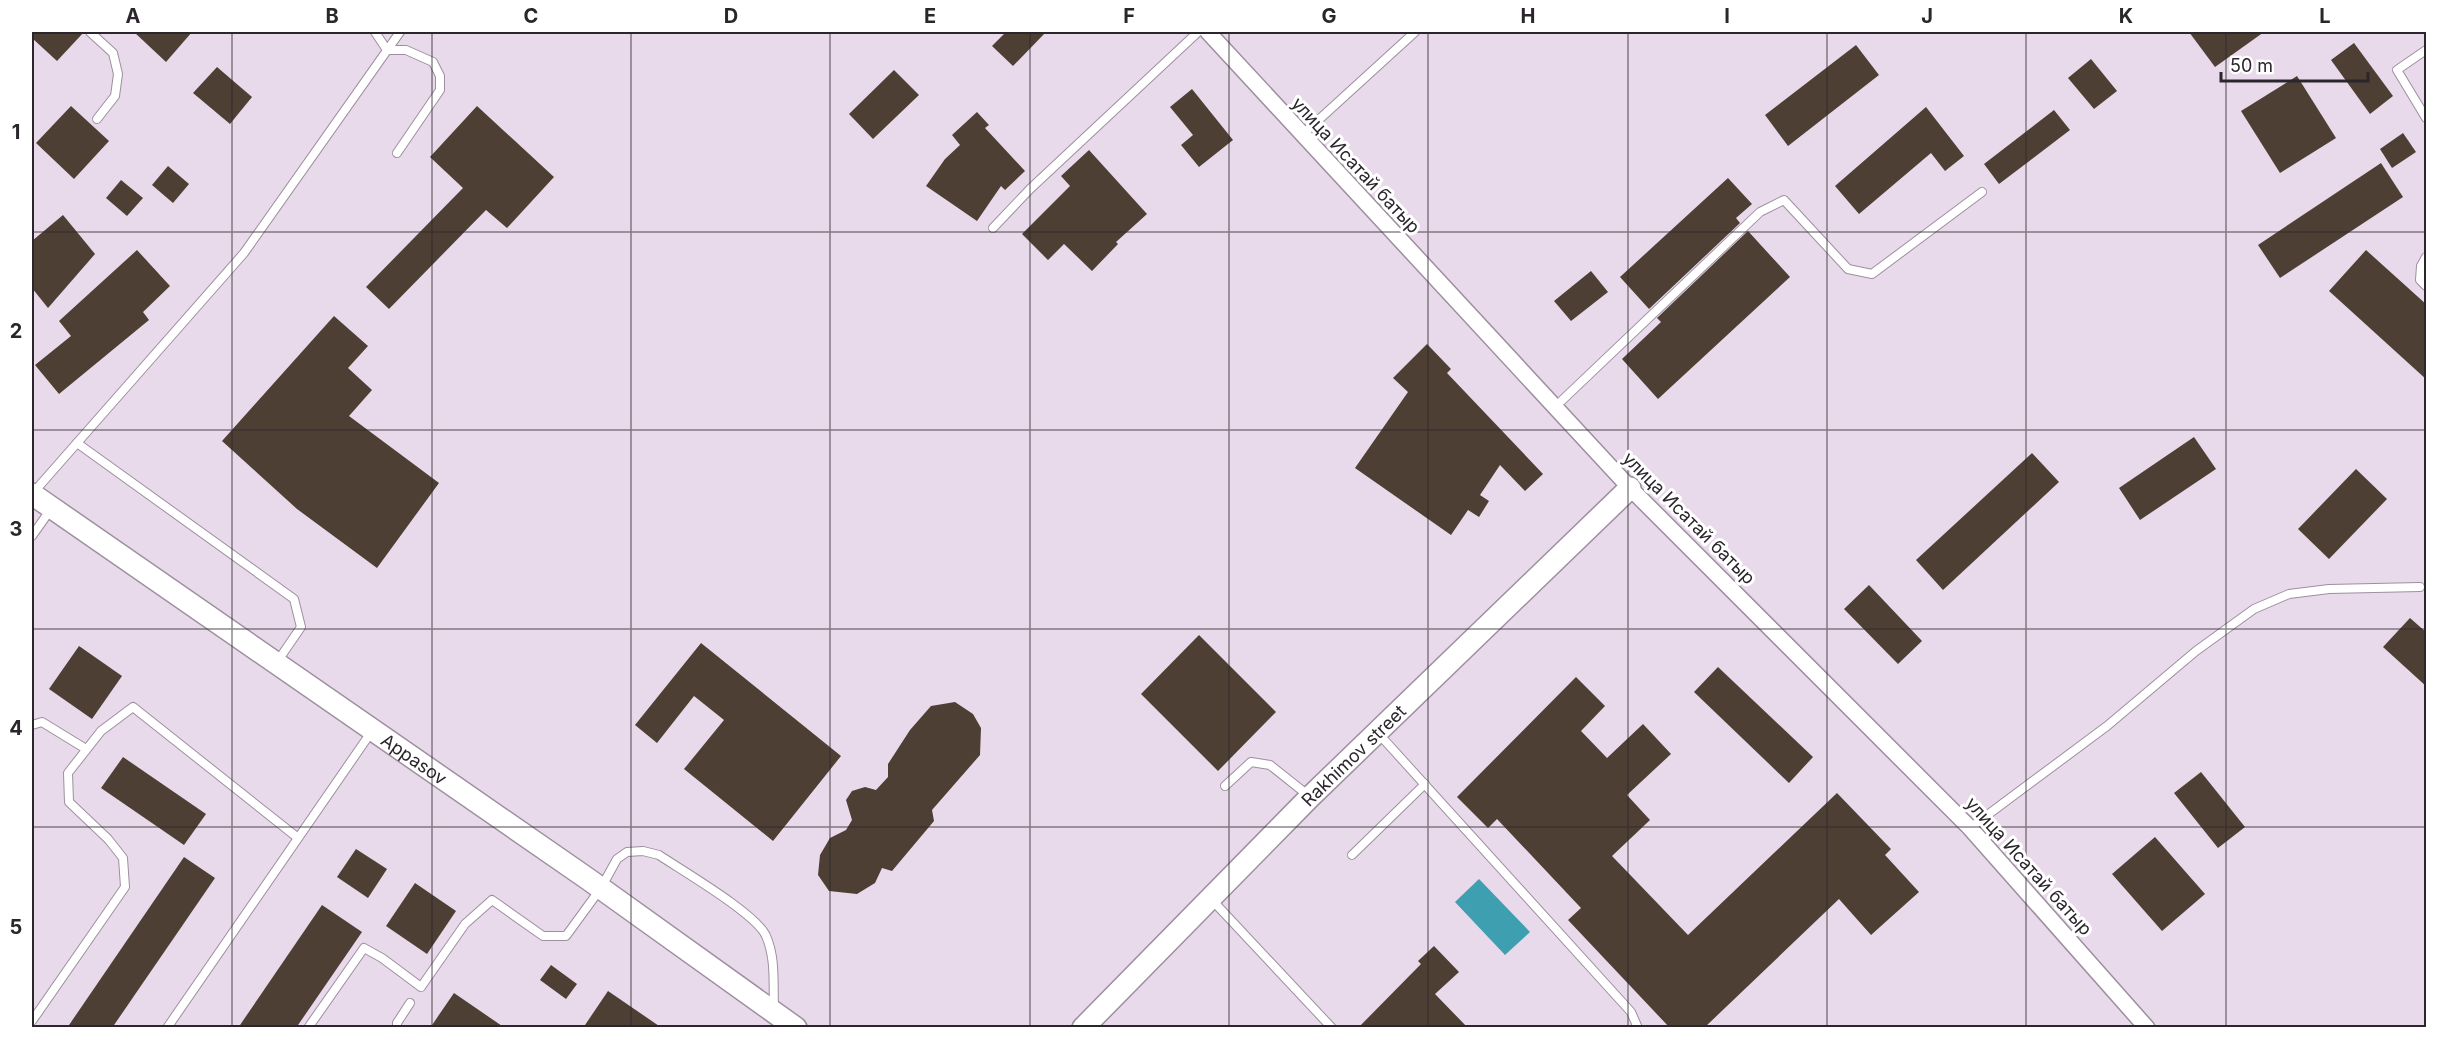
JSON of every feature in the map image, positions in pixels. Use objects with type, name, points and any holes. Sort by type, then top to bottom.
[{"type":"street","name":"улица Исатай батыр","points":[[1208,32],[1630,488],[1970,828],[2147,1028]]},
{"type":"street","name":"Rakhimov street","points":[[1083,1028],[1310,797],[1630,488]]},
{"type":"street","name":"Appasov","points":[[32,494],[601,888],[795,1028]]},
{"type":"lane","points":[[90,32],[113,53],[118,74],[116,96],[96,118]]},
{"type":"lane","points":[[375,32],[387,50]]},
{"type":"lane","points":[[32,494],[244,253],[400,32]]},
{"type":"lane","points":[[993,228],[1030,189],[1198,32]]},
{"type":"lane","points":[[1302,135],[1415,32]]},
{"type":"lane","points":[[387,50],[406,50],[434,62],[440,76],[440,90],[397,153]]},
{"type":"lane","points":[[2427,50],[2397,70],[2427,118]]},
{"type":"lane","points":[[1555,407],[1760,212],[1784,200],[1848,269],[1872,274],[1982,192]]},
{"type":"lane","points":[[2427,257],[2421,266],[2420,280],[2427,286]]},
{"type":"lane","points":[[77,443],[294,599],[301,627],[276,663]]},
{"type":"lane","points":[[32,536],[52,508]]},
{"type":"lane","points":[[1970,828],[2107,726],[2196,651],[2254,609],[2289,594],[2329,589],[2420,587]]},
{"type":"lane","points":[[32,1022],[125,887],[123,858],[108,839],[69,802],[68,773],[101,731],[133,707],[298,838]]},
{"type":"lane","points":[[32,725],[42,722],[86,749]]},
{"type":"lane","points":[[167,1028],[373,730]]},
{"type":"lane","points":[[1377,732],[1631,1012],[1638,1028]]},
{"type":"lane","points":[[1225,786],[1251,762],[1270,765],[1310,797]]},
{"type":"lane","points":[[1352,855],[1425,784]]},
{"type":"lane","points":[[308,1028],[364,948],[382,958],[421,987],[465,924],[492,900],[543,936],[566,936],[601,888],[617,859],[627,852],[643,851],[659,855],[750,917],[765,932],[772,951],[774,1012]]},
{"type":"lane","points":[[1211,899],[1332,1028]]},
{"type":"lane","points":[[397,1028],[397,1023],[410,1003]]},
{"type":"water","points":[[1479,879],[1530,932],[1505,955],[1455,902]]},
{"type":"building","points":[[32,32],[84,32],[57,61],[32,38]]},
{"type":"building","points":[[134,32],[192,32],[166,62]]},
{"type":"building","points":[[1006,32],[1046,32],[1013,66],[992,46]]},
{"type":"building","points":[[2189,32],[2264,32],[2215,67]]},
{"type":"building","points":[[2354,43],[2393,96],[2370,114],[2331,60]]},
{"type":"building","points":[[1856,45],[1879,75],[1788,146],[1765,115]]},
{"type":"building","points":[[2091,59],[2117,91],[2094,109],[2068,78]]},
{"type":"building","points":[[217,67],[252,97],[230,124],[193,93]]},
{"type":"building","points":[[894,70],[919,95],[873,139],[849,114]]},
{"type":"building","points":[[2297,76],[2336,138],[2280,173],[2241,111]]},
{"type":"building","points":[[1192,89],[1233,140],[1199,167],[1181,145],[1193,135],[1170,107]]},
{"type":"building","points":[[71,106],[109,141],[74,179],[36,143]]},
{"type":"building","points":[[477,106],[554,177],[507,228],[486,210],[389,309],[366,287],[463,188],[430,157]]},
{"type":"building","points":[[1926,107],[1964,156],[1945,171],[1931,153],[1859,214],[1835,186]]},
{"type":"building","points":[[2054,110],[2070,130],[1999,184],[1984,164]]},
{"type":"building","points":[[977,112],[989,125],[985,128],[1025,171],[1005,190],[1001,186],[977,221],[926,186],[945,159],[960,145],[952,135]]},
{"type":"building","points":[[2403,133],[2416,152],[2392,168],[2380,149]]},
{"type":"building","points":[[1089,150],[1147,214],[1116,242],[1118,244],[1092,271],[1064,244],[1048,260],[1022,234],[1070,186],[1061,176]]},
{"type":"building","points":[[2381,163],[2403,197],[2280,278],[2258,245]]},
{"type":"building","points":[[168,166],[189,184],[173,203],[152,185]]},
{"type":"building","points":[[1728,178],[1752,204],[1736,218],[1740,223],[1649,309],[1620,277]]},
{"type":"building","points":[[121,180],[143,198],[127,216],[106,198]]},
{"type":"building","points":[[63,215],[95,254],[48,308],[32,288],[32,241]]},
{"type":"building","points":[[1748,231],[1790,277],[1658,399],[1622,359],[1661,322],[1657,318]]},
{"type":"building","points":[[137,250],[170,286],[143,312],[149,320],[59,394],[35,365],[71,336],[59,321]]},
{"type":"building","points":[[2366,250],[2427,305],[2427,380],[2329,291]]},
{"type":"building","points":[[1591,271],[1608,292],[1571,321],[1554,301]]},
{"type":"building","points":[[334,316],[368,346],[348,368],[372,390],[349,416],[439,483],[377,568],[297,509],[222,441]]},
{"type":"building","points":[[1427,344],[1451,369],[1447,373],[1543,474],[1525,491],[1500,465],[1480,495],[1489,501],[1479,517],[1468,510],[1451,535],[1355,468],[1408,392],[1393,378]]},
{"type":"building","points":[[2194,437],[2216,469],[2140,520],[2119,488]]},
{"type":"building","points":[[2032,453],[2059,482],[1943,590],[1916,560]]},
{"type":"building","points":[[2356,469],[2387,499],[2329,559],[2298,529]]},
{"type":"building","points":[[1869,585],[1922,641],[1898,664],[1844,609]]},
{"type":"building","points":[[2410,618],[2427,633],[2427,687],[2383,647]]},
{"type":"building","points":[[1199,635],[1276,712],[1218,771],[1141,694]]},
{"type":"building","points":[[701,643],[841,756],[773,841],[684,769],[724,720],[694,696],[657,743],[635,725]]},
{"type":"building","points":[[79,646],[122,676],[92,719],[49,689]]},
{"type":"building","points":[[1718,667],[1813,757],[1789,783],[1694,692]]},
{"type":"building","points":[[1576,677],[1605,706],[1581,731],[1607,758],[1643,724],[1671,754],[1627,795],[1650,820],[1612,856],[1688,935],[1837,793],[1891,849],[1885,855],[1919,892],[1871,935],[1839,899],[1704,1028],[1670,1028],[1568,920],[1581,908],[1497,819],[1488,828],[1457,797]]},
{"type":"building","points":[[955,702],[973,714],[981,728],[980,755],[932,810],[934,821],[892,871],[882,868],[875,883],[857,894],[829,891],[818,875],[820,855],[830,838],[846,830],[852,820],[846,800],[852,791],[865,787],[876,790],[888,777],[888,764],[910,730],[931,706]]},
{"type":"building","points":[[123,757],[206,814],[184,845],[101,788]]},
{"type":"building","points":[[2201,772],[2245,827],[2218,848],[2174,793]]},
{"type":"building","points":[[2155,837],[2205,894],[2162,931],[2112,874]]},
{"type":"building","points":[[356,849],[387,869],[368,898],[337,877]]},
{"type":"building","points":[[184,857],[215,878],[112,1028],[67,1028]]},
{"type":"building","points":[[415,883],[456,911],[427,954],[386,926]]},
{"type":"building","points":[[322,905],[362,932],[296,1028],[238,1028]]},
{"type":"building","points":[[1434,946],[1459,972],[1435,994],[1468,1028],[1358,1028],[1421,964],[1418,961]]},
{"type":"building","points":[[551,965],[577,984],[566,999],[540,980]]},
{"type":"building","points":[[608,991],[662,1028],[583,1028]]},
{"type":"building","points":[[454,993],[505,1028],[430,1028]]}]
